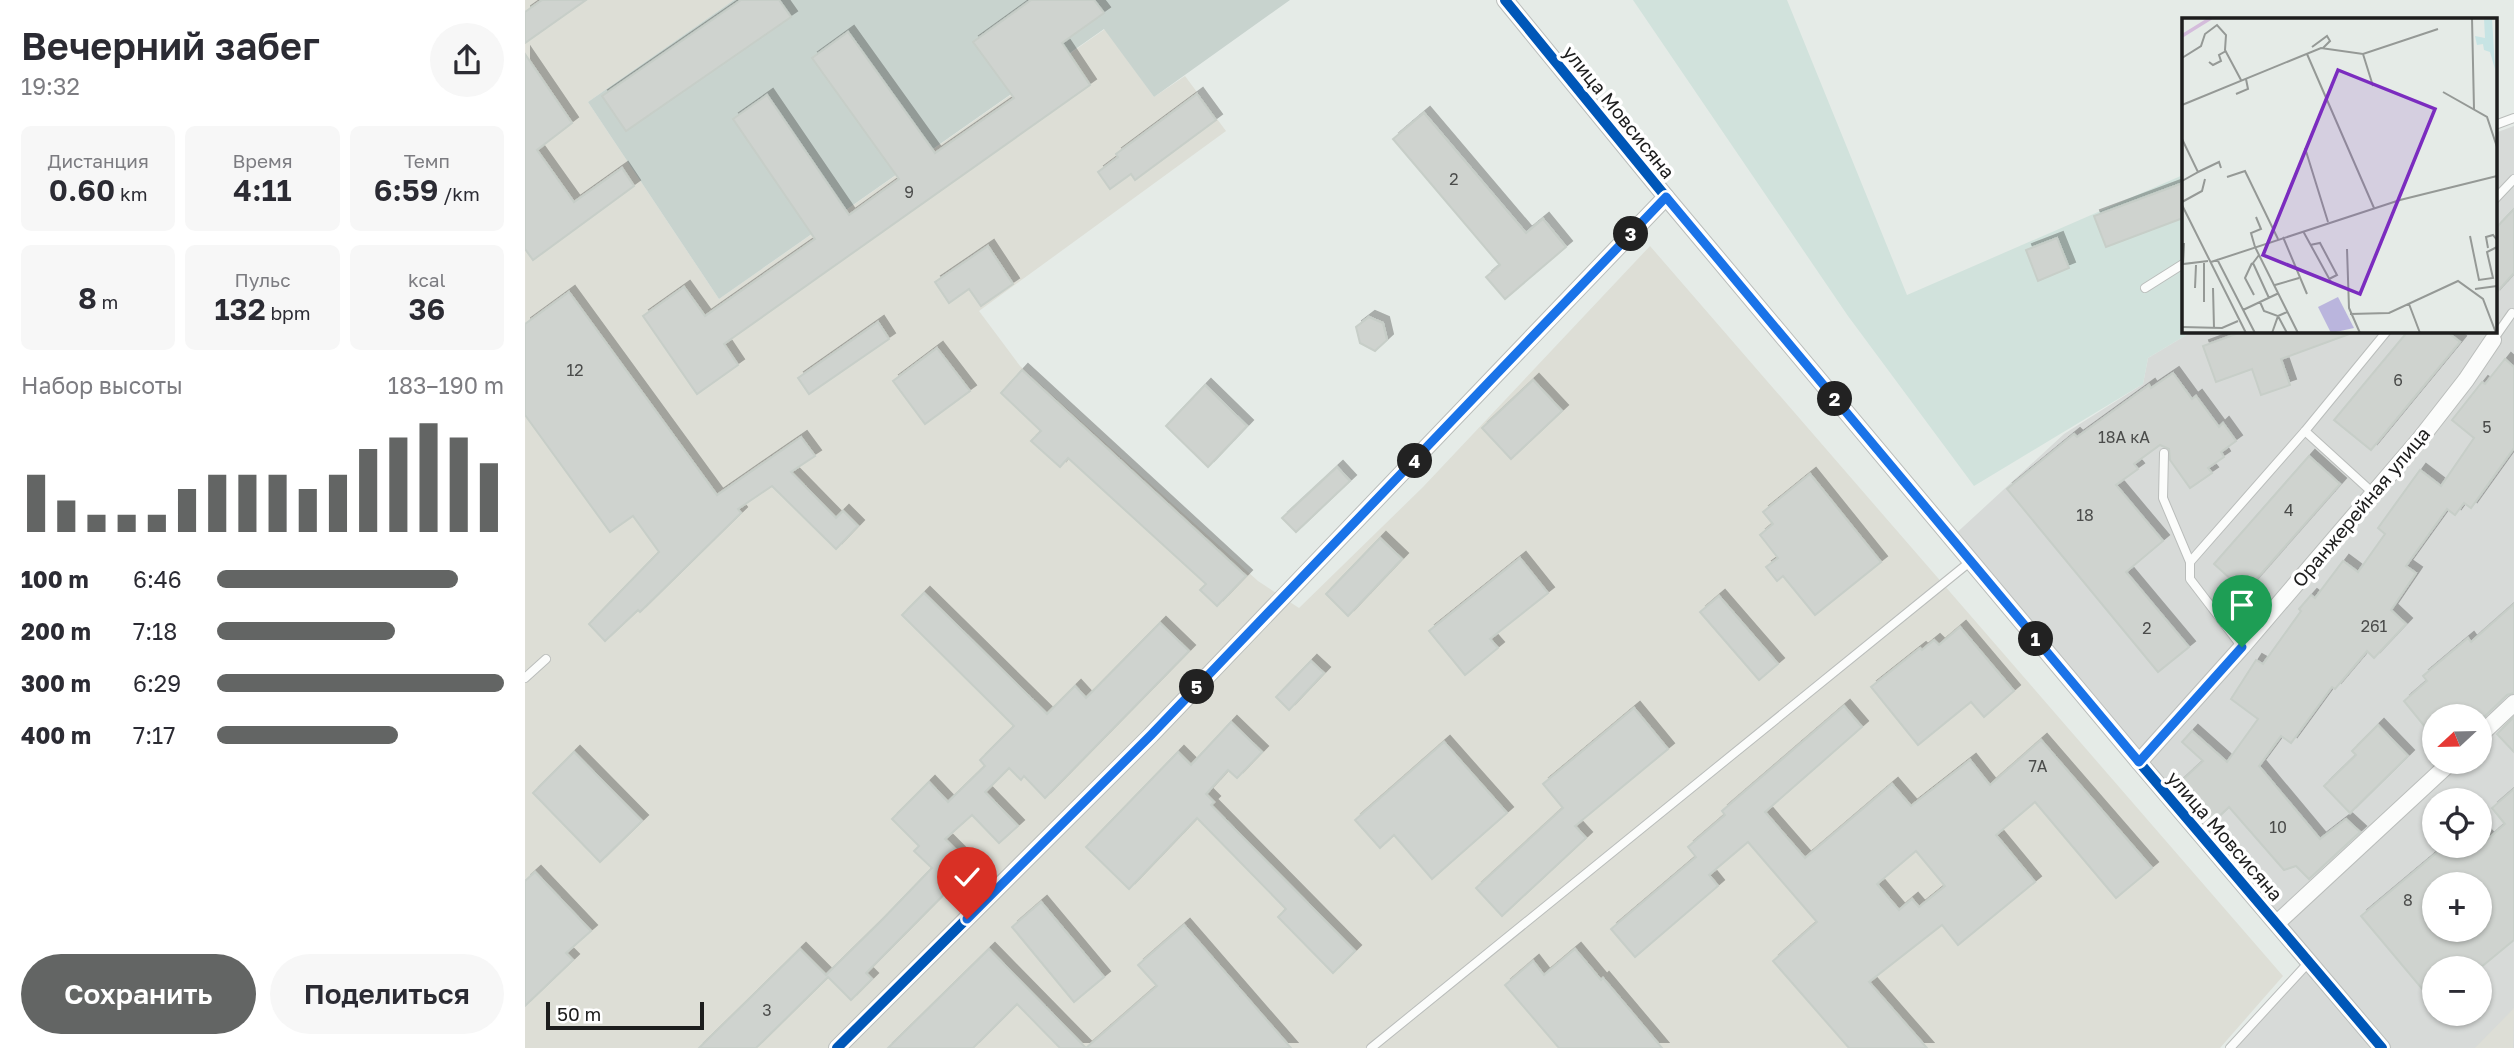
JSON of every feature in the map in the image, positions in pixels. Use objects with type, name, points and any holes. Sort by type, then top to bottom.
[{"type":"street","name":"улица Мовсисяна","points":[[1505,0],[1666,197],[2382,1048]]},
{"type":"street","points":[[837,1048],[1151,735],[1666,197]]},
{"type":"street","name":"Оранжерейная улица","points":[[2139,762],[2242,647],[2428,429],[2466,380],[2491,335]]},
{"type":"street","points":[[2492,724],[2514,703]]},
{"type":"street","points":[[2277,923],[2438,774]]},
{"type":"lane","points":[[2497,124],[2514,118]]},
{"type":"lane","points":[[2497,198],[2514,179]]},
{"type":"lane","points":[[2145,288],[2182,265]]},
{"type":"lane","points":[[2497,329],[2512,313]]},
{"type":"lane","points":[[2190,562],[2305,431],[2386,332]]},
{"type":"lane","points":[[2305,431],[2373,493]]},
{"type":"lane","points":[[2164,453],[2163,498],[2190,562],[2190,579],[2242,647]]},
{"type":"lane","points":[[1371,1048],[1971,561]]},
{"type":"lane","points":[[525,678],[546,659]]},
{"type":"lane","points":[[2230,1048],[2310,961]]},
{"type":"shaded area","points":[[525,0],[734,0],[588,102],[719,299],[1105,29],[1154,97],[1185,76],[1226,131],[979,311],[1020,366],[1258,581],[1299,608],[1423,487],[1650,246],[2283,976],[2220,1048],[525,1048]]},
{"type":"shaded area","points":[[734,0],[1290,0],[1154,97],[1104,29],[719,299],[588,102]]},
{"type":"shaded area","points":[[1633,0],[1787,0],[1907,295],[2182,175],[2182,332],[2191,332],[2148,358],[2143,384],[1974,486],[1848,316]]},
{"type":"shaded area","points":[[2514,126],[2514,1048],[2230,1048],[2310,962],[1951,538],[2064,434],[2143,384],[2148,358],[2191,332],[2497,332],[2497,132]]},
{"type":"shaded area","points":[[2514,1008],[2513,1048],[2475,1048]]},
{"type":"building","points":[[542,0],[586,0],[525,43],[525,12]]},
{"type":"building","points":[[741,0],[779,0],[791,17],[626,131],[602,96]]},
{"type":"building","points":[[1031,0],[1094,0],[1104,13],[1062,43],[1090,85],[724,344],[738,365],[697,394],[643,316],[684,287],[705,316],[815,239],[733,119],[767,95],[849,215],[899,179],[812,58],[848,32],[935,153],[1014,98],[973,42]]},
{"type":"building","points":[[525,54],[572,123],[537,150],[574,202],[622,168],[634,186],[533,260],[525,249]]},
{"type":"building","points":[[1197,94],[1216,120],[1135,180],[1131,174],[1110,189],[1098,172],[1118,157],[1116,154]]},
{"type":"building","points":[[1424,113],[1526,233],[1543,219],[1566,247],[1505,299],[1486,277],[1500,265],[1393,139]]},
{"type":"building","points":[[2182,183],[2182,218],[2106,247],[2094,216]]},
{"type":"building","points":[[2514,209],[2514,273],[2497,292],[2497,227]]},
{"type":"building","points":[[2057,238],[2069,268],[2038,281],[2026,250]]},
{"type":"building","points":[[988,246],[1013,284],[981,306],[969,289],[949,303],[935,282]]},
{"type":"building","points":[[569,292],[717,495],[801,437],[815,456],[791,472],[836,518],[843,511],[858,526],[836,549],[772,486],[738,509],[741,513],[640,612],[638,610],[605,641],[589,624],[659,552],[633,516],[610,532],[525,415],[525,324]]},
{"type":"building","points":[[1369,317],[1383,323],[1387,340],[1375,351],[1360,343],[1356,327]]},
{"type":"building","points":[[878,322],[889,339],[809,394],[798,378]]},
{"type":"building","points":[[2241,332],[2352,332],[2281,359],[2290,385],[2261,395],[2252,369],[2216,382],[2203,346]]},
{"type":"building","points":[[2407,332],[2447,332],[2460,342],[2371,450],[2334,420]]},
{"type":"building","points":[[937,348],[970,391],[925,424],[893,381]]},
{"type":"building","points":[[2505,359],[2514,367],[2514,448],[2471,508],[2464,503],[2455,515],[2447,509],[2406,566],[2416,573],[2391,610],[2406,624],[2374,658],[2367,651],[2335,689],[2332,687],[2291,743],[2281,736],[2259,766],[2320,839],[2346,819],[2360,832],[2309,879],[2296,866],[2284,870],[2229,807],[2213,822],[2177,785],[2203,761],[2182,742],[2192,731],[2227,762],[2258,719],[2231,699],[2256,660],[2263,664],[2301,611],[2299,609],[2311,595],[2315,598],[2343,561],[2358,572],[2385,534],[2378,528],[2420,470],[2441,486],[2474,438],[2452,420],[2482,382],[2485,384]]},
{"type":"building","points":[[1022,370],[1246,576],[1217,606],[1200,590],[1206,584],[1068,458],[1060,467],[1031,441],[1041,431],[1001,393]]},
{"type":"building","points":[[2173,373],[2192,399],[2196,396],[2219,427],[2223,423],[2236,441],[2221,452],[2224,457],[2208,468],[2212,473],[2190,488],[2170,460],[2169,449],[2160,445],[2134,464],[2138,469],[2116,485],[2163,541],[2126,572],[2189,647],[2158,672],[2007,489],[2074,434],[2077,437],[2149,385],[2151,388]]},
{"type":"building","points":[[1533,380],[1562,411],[1511,459],[1482,428]]},
{"type":"building","points":[[1205,385],[1247,426],[1208,467],[1166,426]]},
{"type":"building","points":[[2309,456],[2340,484],[2245,592],[2214,564]]},
{"type":"building","points":[[1337,467],[1350,481],[1296,532],[1282,518]]},
{"type":"building","points":[[1810,474],[1881,562],[1815,615],[1783,576],[1777,581],[1766,567],[1778,558],[1760,535],[1773,524],[1763,512]]},
{"type":"building","points":[[1380,538],[1402,559],[1348,616],[1326,594]]},
{"type":"building","points":[[1520,558],[1548,593],[1490,639],[1498,648],[1465,675],[1429,631]]},
{"type":"building","points":[[924,593],[1047,714],[1075,686],[1086,698],[1160,623],[1189,651],[1045,798],[1024,776],[1021,780],[1009,768],[985,792],[1018,826],[999,843],[972,815],[945,839],[972,866],[866,973],[872,979],[851,1000],[828,977],[756,1048],[699,1048],[800,949],[826,975],[880,922],[932,868],[914,851],[919,846],[892,819],[929,782],[948,802],[985,766],[980,760],[1014,726],[902,615]]},
{"type":"building","points":[[1719,596],[1778,664],[1759,680],[1700,612]]},
{"type":"building","points":[[2514,604],[2514,693],[2507,695],[2492,709],[2492,704],[2422,704],[2422,723],[2404,701],[2427,681],[2423,676],[2468,638],[2471,642]]},
{"type":"building","points":[[1960,627],[2014,691],[1984,717],[1971,702],[1918,745],[1871,687],[1920,648],[1922,650],[1934,640],[1939,645]]},
{"type":"building","points":[[1311,661],[1324,673],[1289,710],[1276,697]]},
{"type":"building","points":[[1844,706],[1862,727],[1765,812],[1805,858],[1892,784],[1911,806],[1970,760],[1990,785],[2041,740],[2152,868],[2116,898],[2035,802],[1996,835],[2035,882],[1958,945],[1942,925],[1869,982],[1927,1048],[1849,1048],[1773,961],[1817,922],[1748,842],[1709,875],[1718,886],[1635,957],[1611,929],[1696,857],[1688,847],[1725,815],[1722,811]],"holes":[[[1916,851],[1945,886],[1919,907],[1912,899],[1899,910],[1877,884]]]},
{"type":"building","points":[[1634,708],[1668,749],[1575,826],[1586,838],[1502,916],[1476,888],[1563,808],[1543,784]]},
{"type":"building","points":[[2514,717],[2514,752],[2497,734]]},
{"type":"building","points":[[1231,722],[1262,752],[1237,778],[1228,770],[1206,794],[1214,802],[1211,805],[1355,951],[1333,973],[1278,917],[1286,909],[1197,818],[1129,889],[1086,847],[1178,752],[1191,765]]},
{"type":"building","points":[[2378,725],[2408,756],[2350,813],[2324,786],[2356,755],[2352,751]]},
{"type":"building","points":[[1444,742],[1507,813],[1432,879],[1394,835],[1380,848],[1355,820]]},
{"type":"building","points":[[574,752],[642,821],[600,862],[533,793]]},
{"type":"building","points":[[2514,789],[2514,940],[2492,958],[2492,956],[2422,956],[2422,989],[2361,916],[2430,858],[2492,858],[2492,835],[2505,824],[2492,808]]},
{"type":"building","points":[[535,872],[591,931],[566,953],[573,960],[525,1006],[525,881]]},
{"type":"building","points":[[1041,902],[1104,977],[1074,1002],[1012,927]]},
{"type":"building","points":[[1184,925],[1291,1048],[1086,1048],[1157,986],[1138,965]]},
{"type":"building","points":[[989,949],[1086,1048],[1060,1048],[1017,1004],[973,1048],[888,1048]]},
{"type":"building","points":[[1575,949],[1662,1048],[1559,1048],[1505,985],[1533,961],[1544,975]]},
{"type":"cycle path","points":[[1505,0],[1666,197],[2382,1048]]},
{"type":"cycle path","points":[[837,1048],[1151,735],[1666,197]]},
{"type":"route","points":[[967,919],[1151,735],[1666,197],[2139,762],[2242,647]]}]
